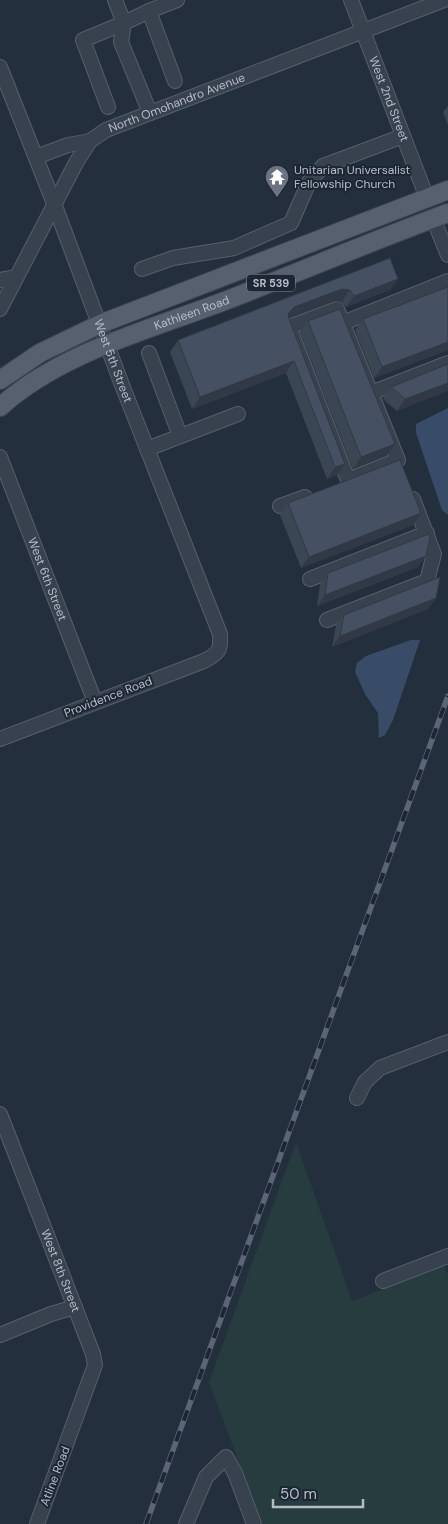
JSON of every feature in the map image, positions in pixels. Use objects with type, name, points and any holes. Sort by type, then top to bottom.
[{"type":"main road","name":"Kathleen Road","points":[[0,380],[40,353],[100,324],[448,190]]},
{"type":"main road","points":[[355,250],[374,234],[410,218],[419,211],[427,198]]},
{"type":"main road","points":[[441,216],[439,210],[448,203]]},
{"type":"main road","name":"Kathleen Road","points":[[0,407],[37,380],[107,344],[441,216]]},
{"type":"street","points":[[115,0],[124,23],[122,42],[150,113]]},
{"type":"street","points":[[108,107],[83,40],[177,0]]},
{"type":"street","name":"West 2nd Street","points":[[351,0],[427,198]]},
{"type":"street","name":"North Omohandro Avenue","points":[[0,309],[77,161],[90,141],[106,130],[444,0]]},
{"type":"street","points":[[149,11],[175,81]]},
{"type":"street","name":"West 5th Street","points":[[0,67],[220,634],[221,647],[216,655]]},
{"type":"street","points":[[142,269],[174,258],[234,248],[291,223],[309,182],[323,166],[403,136]]},
{"type":"street","points":[[36,157],[68,145],[90,141]]},
{"type":"street","points":[[441,216],[448,255]]},
{"type":"street","points":[[0,280],[16,277]]},
{"type":"street","points":[[343,323],[448,281]]},
{"type":"street","points":[[337,309],[371,393],[400,465],[344,482],[289,328],[337,309]]},
{"type":"street","points":[[149,353],[180,436]]},
{"type":"street","points":[[371,393],[448,363]]},
{"type":"street","points":[[147,449],[238,414]]},
{"type":"street","name":"West 6th Street","points":[[0,457],[95,702]]},
{"type":"street","points":[[327,620],[427,581],[434,554],[409,488]]},
{"type":"street","points":[[280,506],[314,493]]},
{"type":"street","points":[[310,579],[427,533]]},
{"type":"street","name":"Providence Road","points":[[0,739],[216,655]]},
{"type":"street","points":[[357,1098],[365,1082],[380,1068],[448,1042]]},
{"type":"street","name":"West 8th Street","points":[[0,1114],[93,1354],[95,1365],[73,1428]]},
{"type":"street","points":[[383,1281],[448,1256]]},
{"type":"street","points":[[0,1335],[51,1314],[75,1307]]},
{"type":"street","name":"Atline Road","points":[[36,1524],[73,1428]]},
{"type":"street","points":[[186,1524],[206,1477],[226,1457],[235,1473],[254,1524]]},
{"type":"green space","points":[[296,1142],[352,1301],[444,1265],[448,1274],[448,1524],[262,1524],[209,1382]]},
{"type":"water","points":[[448,408],[448,515],[442,510],[416,433],[416,424]]},
{"type":"water","points":[[411,640],[420,640],[393,720],[385,735],[379,738],[378,713],[365,694],[355,672],[357,663],[366,656]]},
{"type":"building","points":[[390,258],[398,279],[354,296],[350,290],[342,289],[294,307],[288,314],[345,464],[335,467],[294,361],[200,397],[178,340]]},
{"type":"building","points":[[448,287],[448,342],[382,367],[363,319]]},
{"type":"building","points":[[340,309],[395,444],[361,457],[308,321]]},
{"type":"building","points":[[448,364],[448,383],[405,399],[391,387]]},
{"type":"building","points":[[400,460],[421,513],[309,557],[288,503]]},
{"type":"building","points":[[429,534],[426,556],[325,595],[328,573]]},
{"type":"building","points":[[440,577],[436,598],[340,636],[344,615]]},
{"type":"railway","points":[[146,1524],[448,696]]},
{"type":"place","name":"Unitarian Universalist Fellowship Church","points":[[277,198]]}]
